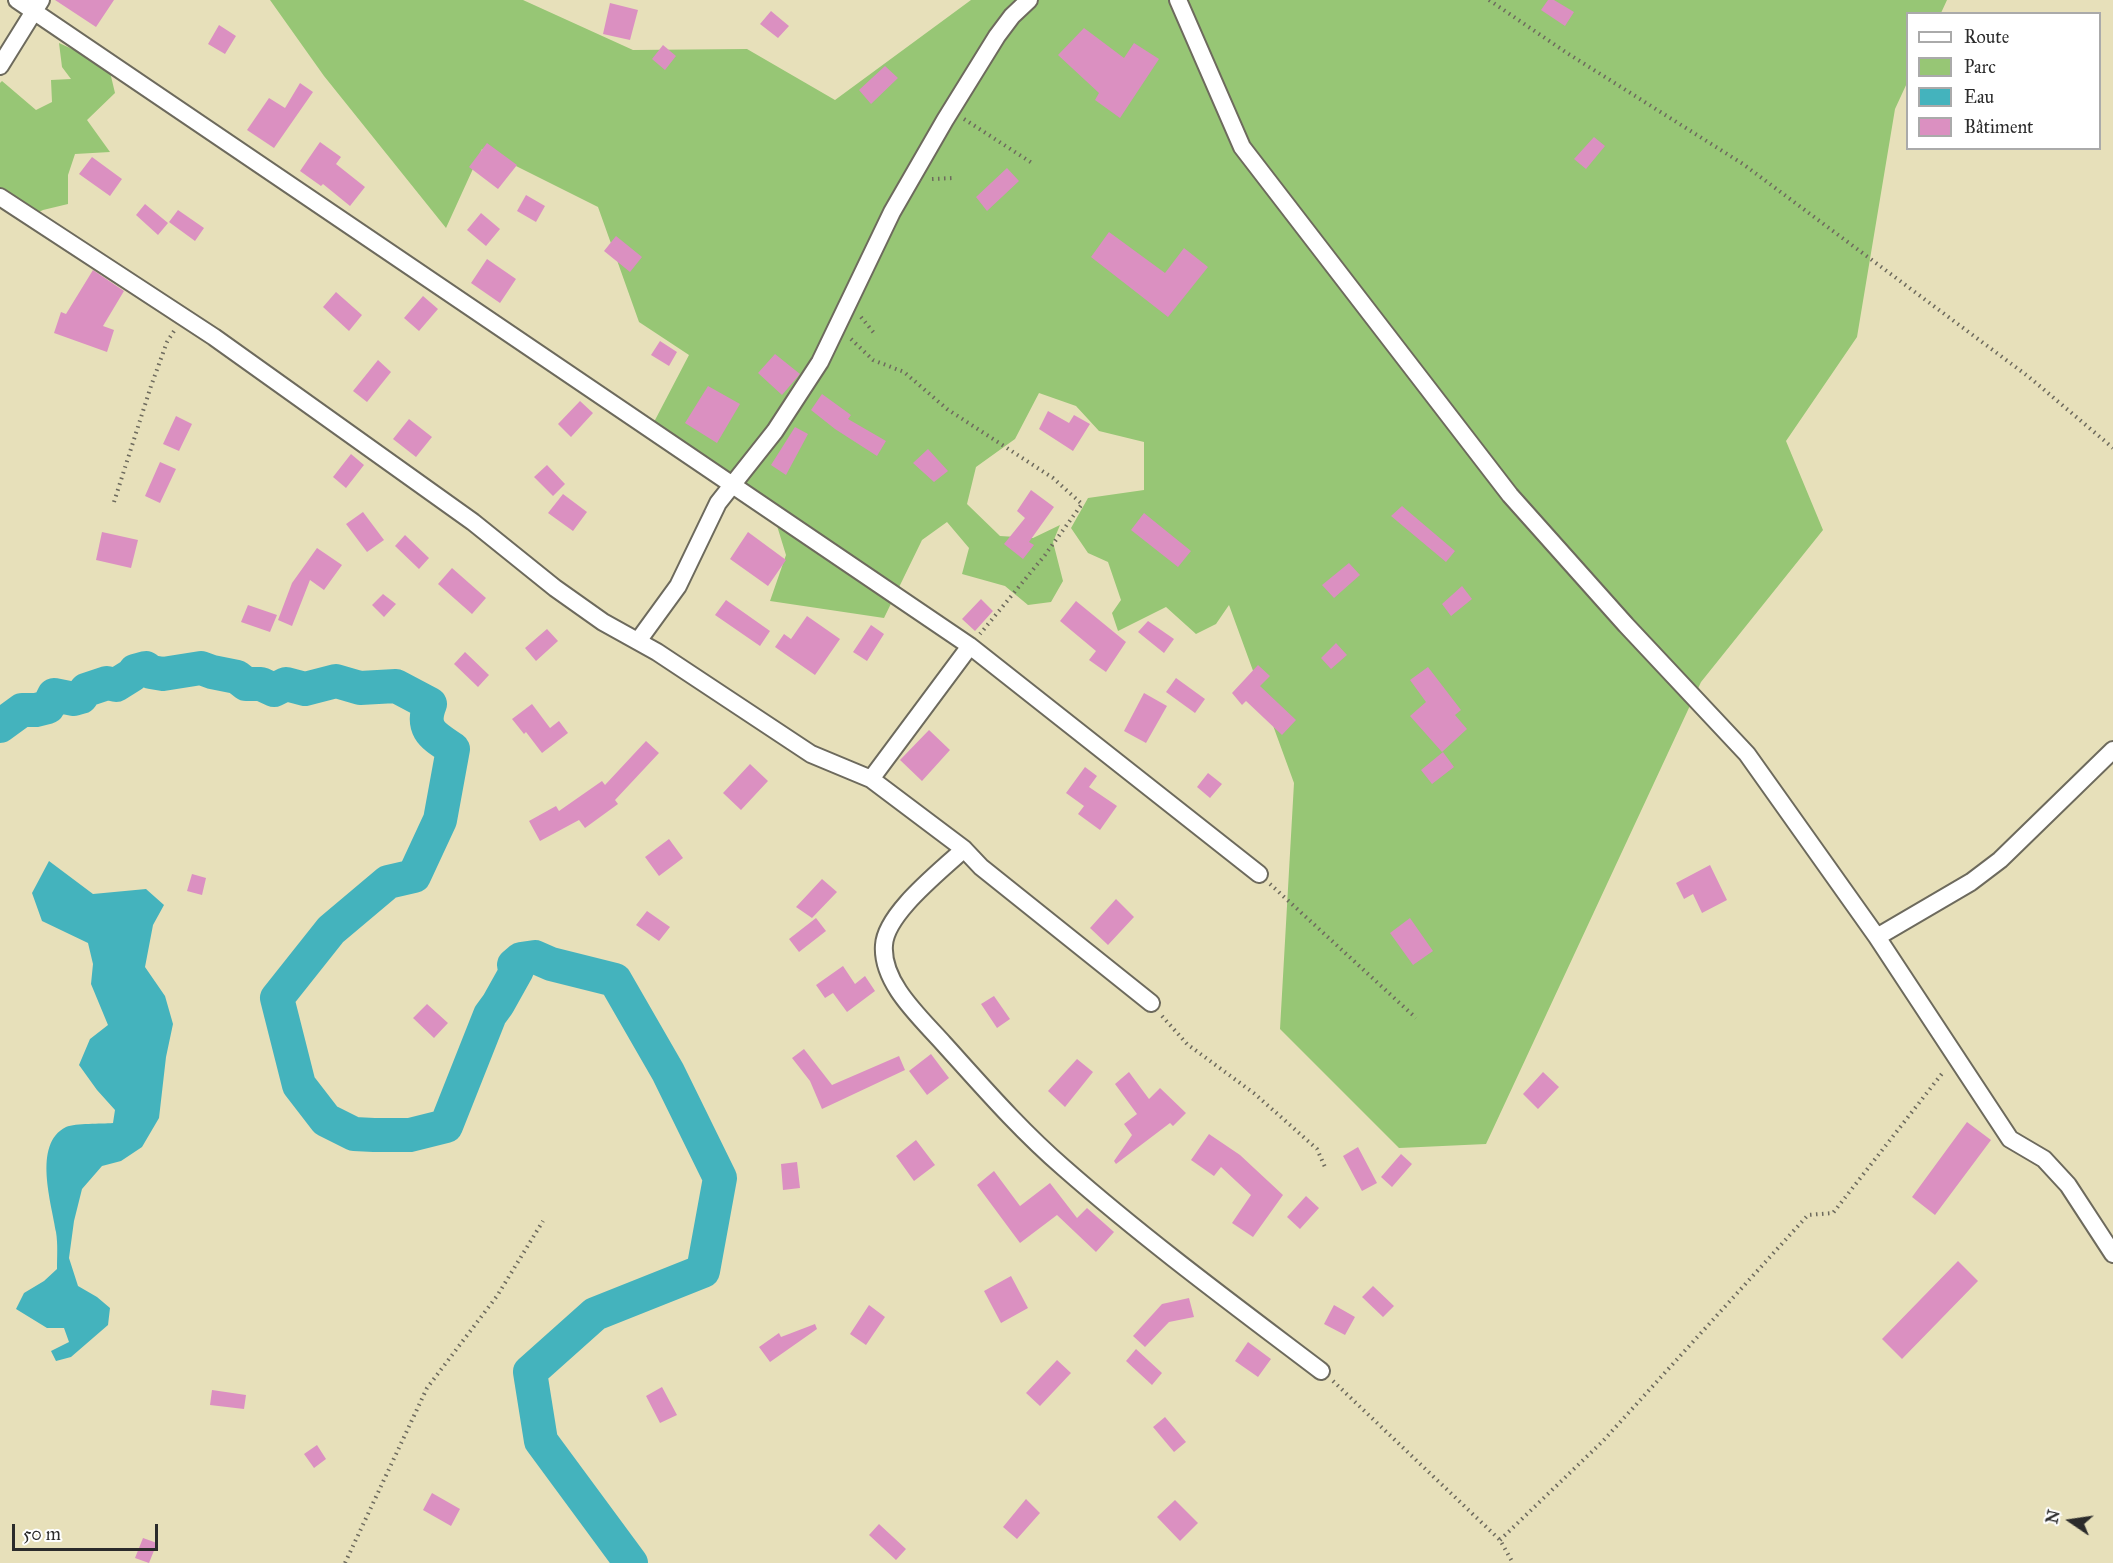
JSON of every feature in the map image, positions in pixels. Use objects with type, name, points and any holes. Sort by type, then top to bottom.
[{"type":"street","points":[[17,0],[37,6],[731,485],[970,646],[1259,874]]},
{"type":"street","points":[[638,641],[678,586],[718,503],[775,431],[820,362],[892,212],[950,110],[997,36],[1012,16],[1029,0]]},
{"type":"street","points":[[1178,0],[1242,147],[1510,495],[1626,625],[1747,754],[1877,937],[2010,1139],[2044,1159],[2068,1185],[2113,1254]]},
{"type":"street","points":[[0,66],[37,6]]},
{"type":"street","points":[[0,197],[183,317],[473,522],[603,622],[638,641],[811,754],[871,780],[964,849],[981,867],[1151,1003]]},
{"type":"street","points":[[871,780],[970,646]]},
{"type":"street","points":[[1877,937],[1971,882],[2000,860],[2113,750]]},
{"type":"street","points":[[964,849],[896,916],[884,941],[884,957],[899,993],[987,1093],[1062,1167],[1153,1243],[1321,1371]]},
{"type":"path","points":[[1489,0],[1567,53],[1743,164],[2029,377],[2113,448]]},
{"type":"path","points":[[950,110],[1032,163]]},
{"type":"path","points":[[114,502],[167,342],[183,317]]},
{"type":"path","points":[[840,320],[853,342],[873,360],[904,372],[947,409],[1053,478],[1082,504],[1045,555],[970,646]]},
{"type":"path","points":[[1259,874],[1416,1018]]},
{"type":"path","points":[[1151,1003],[1187,1044],[1255,1094],[1317,1149],[1325,1167]]},
{"type":"path","points":[[1500,1540],[1603,1442],[1808,1215],[1833,1213],[1957,1056]]},
{"type":"path","points":[[345,1563],[427,1388],[497,1296],[543,1221]]},
{"type":"path","points":[[1321,1371],[1500,1540],[1513,1563]]},
{"type":"green space","points":[[270,0],[523,0],[633,50],[747,49],[835,100],[971,0],[1947,0],[1941,12],[1906,12],[1906,85],[1895,109],[1857,337],[1786,441],[1823,530],[1701,682],[1486,1144],[1399,1148],[1280,1029],[1294,783],[1229,605],[1216,624],[1196,634],[1166,607],[1118,631],[1112,613],[1121,600],[1108,562],[1088,553],[1071,528],[1088,498],[1144,490],[1144,442],[1099,431],[1076,406],[1039,393],[1015,439],[976,467],[967,504],[1000,536],[1033,538],[1060,525],[1053,542],[1063,581],[1051,602],[1028,605],[1005,586],[962,574],[969,548],[947,522],[922,540],[884,618],[770,601],[786,555],[770,503],[654,422],[689,355],[639,322],[598,207],[482,149],[446,228],[324,76]]},
{"type":"green space","points":[[59,43],[92,58],[110,72],[115,93],[87,120],[110,152],[75,154],[68,175],[68,204],[43,210],[23,220],[0,194],[0,83],[2,81],[36,110],[52,102],[51,80],[71,79],[62,67]]},
{"type":"water","points":[[49,861],[93,894],[146,889],[164,905],[153,925],[145,967],[165,996],[173,1024],[166,1057],[159,1118],[142,1147],[121,1161],[102,1166],[82,1189],[74,1221],[69,1258],[78,1286],[110,1308],[108,1325],[71,1357],[56,1361],[51,1351],[69,1342],[64,1328],[47,1328],[16,1309],[24,1293],[44,1281],[57,1269],[57,1237],[47,1175],[50,1147],[56,1135],[66,1127],[113,1123],[115,1110],[79,1065],[90,1039],[108,1025],[91,984],[93,964],[88,943],[42,921],[32,893]]},
{"type":"building","points":[[55,0],[114,0],[96,27]]},
{"type":"building","points":[[1548,0],[1554,0],[1574,12],[1565,26],[1541,10]]},
{"type":"building","points":[[610,3],[638,10],[630,40],[603,34]]},
{"type":"building","points":[[771,11],[789,26],[778,38],[760,24]]},
{"type":"building","points":[[219,25],[236,36],[225,54],[208,44]]},
{"type":"building","points":[[1084,28],[1124,58],[1134,43],[1159,59],[1120,118],[1095,100],[1099,93],[1058,55]]},
{"type":"building","points":[[663,45],[676,56],[665,70],[652,59]]},
{"type":"building","points":[[885,66],[898,78],[871,104],[859,90]]},
{"type":"building","points":[[300,83],[313,92],[274,148],[247,130],[269,98],[285,108]]},
{"type":"building","points":[[1594,137],[1605,146],[1586,169],[1574,159]]},
{"type":"building","points":[[320,142],[341,157],[336,164],[365,187],[350,206],[323,184],[321,186],[300,171]]},
{"type":"building","points":[[487,143],[517,165],[498,189],[469,167]]},
{"type":"building","points":[[92,157],[122,179],[110,196],[79,174]]},
{"type":"building","points":[[1007,168],[1019,181],[987,211],[976,197]]},
{"type":"building","points":[[526,195],[545,206],[536,222],[517,211]]},
{"type":"building","points":[[145,204],[168,223],[158,235],[136,215]]},
{"type":"building","points":[[178,210],[204,228],[195,241],[169,222]]},
{"type":"building","points":[[481,213],[500,229],[486,246],[467,230]]},
{"type":"building","points":[[1109,232],[1165,273],[1184,248],[1208,267],[1168,317],[1091,257]]},
{"type":"building","points":[[616,236],[642,257],[630,272],[604,251]]},
{"type":"building","points":[[487,259],[516,279],[500,303],[471,283]]},
{"type":"building","points":[[93,270],[124,291],[103,326],[114,330],[107,352],[54,333],[61,312],[66,314]]},
{"type":"building","points":[[336,292],[362,315],[349,331],[323,307]]},
{"type":"building","points":[[423,296],[438,309],[419,331],[404,318]]},
{"type":"building","points":[[660,341],[677,352],[669,366],[651,355]]},
{"type":"building","points":[[775,354],[800,374],[782,395],[758,373]]},
{"type":"building","points":[[378,360],[391,372],[367,402],[353,391]]},
{"type":"building","points":[[708,386],[740,404],[717,443],[685,423]]},
{"type":"building","points":[[822,394],[851,415],[848,419],[886,441],[877,456],[835,429],[811,410]]},
{"type":"building","points":[[580,401],[593,413],[571,437],[558,424]]},
{"type":"building","points":[[1048,411],[1069,423],[1074,415],[1090,424],[1073,451],[1039,429]]},
{"type":"building","points":[[176,416],[192,424],[179,451],[163,444]]},
{"type":"building","points":[[409,419],[432,437],[416,457],[393,439]]},
{"type":"building","points":[[795,427],[808,434],[786,475],[771,465]]},
{"type":"building","points":[[928,449],[948,471],[934,482],[913,463]]},
{"type":"building","points":[[351,454],[364,465],[346,488],[333,477]]},
{"type":"building","points":[[160,462],[176,469],[160,503],[145,496]]},
{"type":"building","points":[[547,465],[565,484],[553,496],[534,477]]},
{"type":"building","points":[[1031,490],[1054,507],[1029,542],[1034,545],[1023,559],[1004,544],[1025,518],[1017,511]]},
{"type":"building","points":[[563,494],[587,512],[573,531],[548,513]]},
{"type":"building","points":[[1402,506],[1455,551],[1446,562],[1391,516]]},
{"type":"building","points":[[363,512],[384,540],[367,552],[346,524]]},
{"type":"building","points":[[1144,513],[1191,551],[1178,567],[1131,530]]},
{"type":"building","points":[[102,532],[138,540],[131,568],[96,560]]},
{"type":"building","points":[[748,532],[786,560],[768,586],[730,559]]},
{"type":"building","points":[[405,535],[429,558],[419,569],[395,546]]},
{"type":"building","points":[[317,548],[342,565],[324,590],[310,580],[292,626],[278,620],[292,583]]},
{"type":"building","points":[[1349,563],[1360,575],[1334,598],[1322,585]]},
{"type":"building","points":[[452,568],[486,598],[472,614],[438,584]]},
{"type":"building","points":[[1462,586],[1472,599],[1451,616],[1442,604]]},
{"type":"building","points":[[383,594],[396,604],[384,617],[372,605]]},
{"type":"building","points":[[981,599],[993,611],[975,631],[962,619]]},
{"type":"building","points":[[726,600],[770,631],[760,646],[715,615]]},
{"type":"building","points":[[1076,601],[1126,642],[1106,672],[1089,660],[1096,651],[1060,621]]},
{"type":"building","points":[[248,605],[277,615],[270,632],[241,622]]},
{"type":"building","points":[[807,616],[840,639],[815,675],[775,647],[784,634],[791,639]]},
{"type":"building","points":[[1148,621],[1174,639],[1164,653],[1138,632]]},
{"type":"building","points":[[871,625],[884,634],[867,661],[853,652]]},
{"type":"building","points":[[547,629],[558,641],[536,661],[525,648]]},
{"type":"building","points":[[1336,643],[1347,655],[1331,669],[1321,658]]},
{"type":"building","points":[[465,652],[489,675],[478,687],[454,664]]},
{"type":"building","points":[[1258,665],[1270,676],[1260,686],[1296,720],[1282,735],[1246,701],[1242,705],[1232,693]]},
{"type":"building","points":[[1428,667],[1461,710],[1455,715],[1467,729],[1442,752],[1410,716],[1426,702],[1410,680]]},
{"type":"building","points":[[1176,678],[1205,699],[1195,713],[1166,692]]},
{"type":"building","points":[[1144,693],[1167,706],[1146,743],[1124,731]]},
{"type":"building","points":[[532,704],[550,728],[559,721],[568,733],[542,753],[526,732],[524,734],[512,719]]},
{"type":"building","points":[[929,730],[950,750],[922,781],[900,760]]},
{"type":"building","points":[[646,741],[659,753],[615,800],[618,804],[585,828],[579,820],[540,841],[529,821],[556,806],[559,811],[602,781],[605,785]]},
{"type":"building","points":[[1443,752],[1454,767],[1432,784],[1421,770]]},
{"type":"building","points":[[750,764],[768,781],[741,810],[723,793]]},
{"type":"building","points":[[1085,767],[1097,776],[1089,787],[1117,806],[1100,830],[1078,814],[1084,806],[1066,793]]},
{"type":"building","points":[[1208,773],[1222,784],[1210,798],[1197,787]]},
{"type":"building","points":[[669,839],[683,858],[659,876],[645,857]]},
{"type":"building","points":[[1710,865],[1727,900],[1702,913],[1693,894],[1684,899],[1676,883]]},
{"type":"building","points":[[192,874],[206,878],[202,895],[187,891]]},
{"type":"building","points":[[822,879],[837,892],[812,918],[796,907]]},
{"type":"building","points":[[1116,899],[1134,917],[1108,945],[1090,928]]},
{"type":"building","points":[[647,911],[670,927],[659,941],[636,925]]},
{"type":"building","points":[[816,918],[826,931],[799,952],[789,939]]},
{"type":"building","points":[[1410,918],[1433,951],[1413,965],[1390,933]]},
{"type":"building","points":[[843,966],[855,984],[865,976],[875,991],[847,1012],[833,993],[825,998],[816,985]]},
{"type":"building","points":[[994,996],[1010,1019],[997,1028],[981,1004]]},
{"type":"building","points":[[427,1004],[448,1023],[434,1038],[413,1018]]},
{"type":"building","points":[[804,1049],[832,1085],[899,1056],[905,1070],[822,1109],[810,1081],[792,1058]]},
{"type":"building","points":[[931,1054],[949,1078],[927,1095],[909,1071]]},
{"type":"building","points":[[1077,1059],[1093,1072],[1065,1107],[1048,1091]]},
{"type":"building","points":[[1129,1072],[1149,1099],[1160,1088],[1186,1113],[1173,1126],[1170,1123],[1116,1164],[1114,1161],[1132,1135],[1124,1124],[1137,1114],[1115,1084]]},
{"type":"building","points":[[1543,1072],[1559,1087],[1538,1109],[1523,1094]]},
{"type":"building","points":[[1967,1122],[1991,1140],[1935,1215],[1912,1197]]},
{"type":"building","points":[[1209,1134],[1240,1155],[1283,1195],[1253,1237],[1232,1223],[1251,1195],[1221,1167],[1214,1176],[1191,1160]]},
{"type":"building","points":[[916,1140],[935,1165],[914,1181],[896,1156]]},
{"type":"building","points":[[1358,1147],[1377,1183],[1362,1191],[1343,1156]]},
{"type":"building","points":[[1401,1154],[1412,1164],[1392,1187],[1381,1177]]},
{"type":"building","points":[[797,1162],[800,1188],[783,1190],[781,1164]]},
{"type":"building","points":[[994,1171],[1020,1206],[1050,1183],[1077,1218],[1087,1208],[1114,1232],[1096,1252],[1057,1215],[1020,1243],[977,1185]]},
{"type":"building","points":[[1306,1196],[1319,1208],[1300,1229],[1287,1217]]},
{"type":"building","points":[[1958,1261],[1978,1281],[1902,1359],[1882,1339]]},
{"type":"building","points":[[1011,1276],[1028,1308],[1001,1323],[984,1291]]},
{"type":"building","points":[[1373,1286],[1394,1306],[1383,1317],[1362,1297]]},
{"type":"building","points":[[1189,1298],[1194,1317],[1169,1322],[1145,1347],[1133,1336],[1162,1304]]},
{"type":"building","points":[[869,1305],[885,1317],[866,1345],[850,1334]]},
{"type":"building","points":[[1334,1305],[1355,1317],[1345,1335],[1324,1324]]},
{"type":"building","points":[[815,1324],[817,1329],[770,1362],[759,1347],[779,1333],[781,1337]]},
{"type":"building","points":[[1248,1342],[1271,1359],[1258,1377],[1235,1361]]},
{"type":"building","points":[[1136,1349],[1162,1373],[1152,1385],[1126,1361]]},
{"type":"building","points":[[1057,1360],[1071,1373],[1040,1406],[1026,1393]]},
{"type":"building","points":[[662,1387],[677,1415],[660,1423],[646,1396]]},
{"type":"building","points":[[212,1390],[246,1395],[244,1409],[210,1405]]},
{"type":"building","points":[[1165,1417],[1186,1442],[1174,1452],[1153,1427]]},
{"type":"building","points":[[317,1445],[326,1459],[314,1468],[304,1454]]},
{"type":"building","points":[[432,1493],[460,1509],[451,1526],[423,1510]]},
{"type":"building","points":[[1026,1499],[1040,1513],[1017,1539],[1003,1527]]},
{"type":"building","points":[[1175,1500],[1198,1523],[1180,1541],[1157,1517]]},
{"type":"building","points":[[879,1524],[906,1549],[896,1560],[869,1535]]},
{"type":"building","points":[[143,1538],[157,1543],[149,1563],[135,1558]]},
{"type":"waterway","points":[[0,726],[22,710],[48,707],[54,695],[74,699],[81,697],[86,690],[107,683],[116,685],[135,671],[146,668],[151,672],[163,674],[201,668],[237,677],[246,684],[261,684],[274,690],[286,684],[305,689],[336,681],[360,688],[396,686],[430,704],[427,713],[428,726],[435,736],[453,749],[440,820],[414,876],[388,882],[331,930],[277,998],[299,1085],[326,1120],[354,1134],[410,1135],[446,1126],[490,1015],[517,970],[514,965],[521,959],[535,957],[551,964],[615,980],[668,1072],[720,1178],[703,1271],[595,1314],[530,1372],[541,1441],[631,1563]]}]
